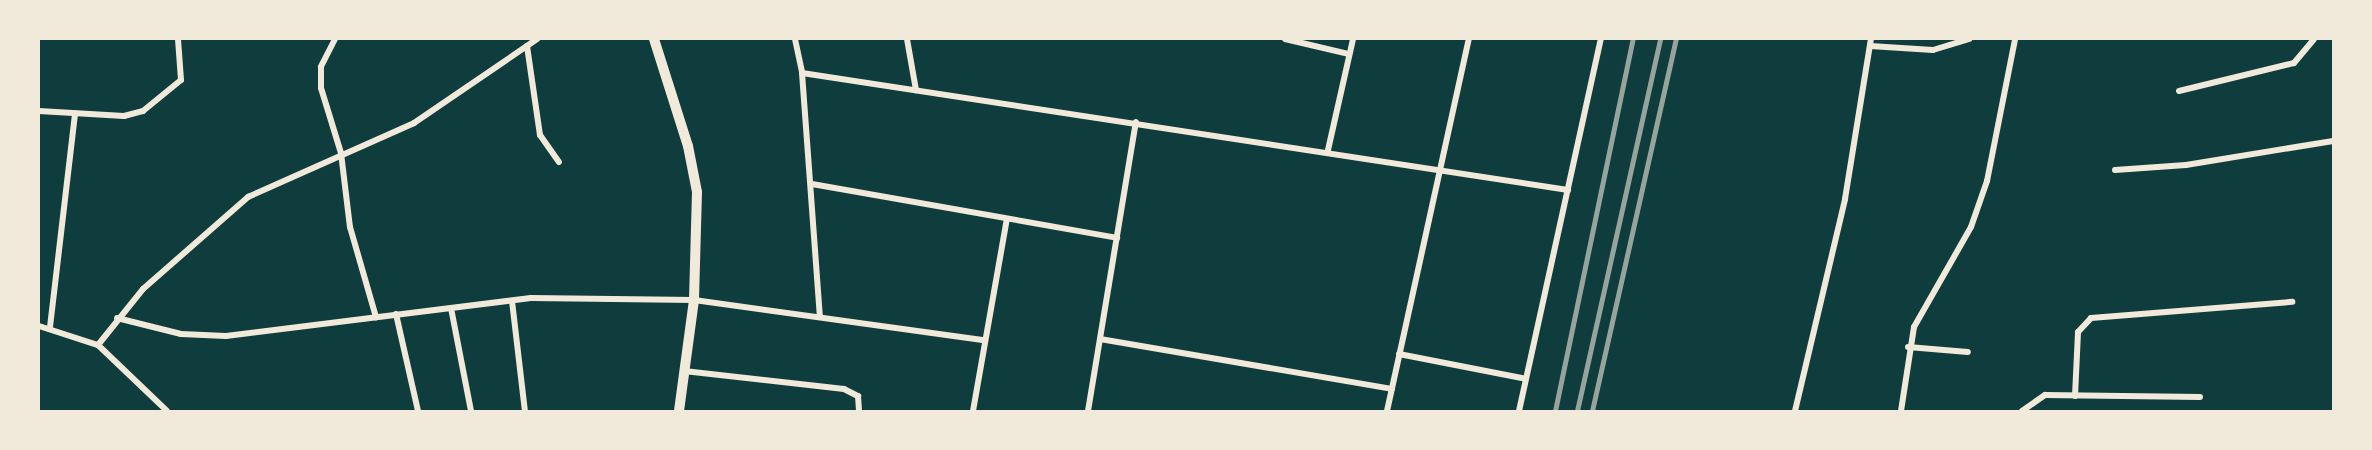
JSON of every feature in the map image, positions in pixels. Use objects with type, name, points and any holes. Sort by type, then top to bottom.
[{"type":"main road","points":[[654,39],[697,192],[694,300],[679,411]]},
{"type":"street","points":[[39,111],[124,116],[159,102],[181,80],[178,39]]},
{"type":"street","points":[[335,39],[321,67],[321,88],[341,153],[350,227],[376,317]]},
{"type":"street","points":[[98,345],[117,318],[248,197],[423,117],[537,39]]},
{"type":"street","points":[[795,39],[802,73],[820,316]]},
{"type":"street","points":[[907,39],[916,90]]},
{"type":"street","points":[[1285,39],[1349,54]]},
{"type":"street","points":[[1328,150],[1353,39]]},
{"type":"street","points":[[1387,411],[1469,39]]},
{"type":"street","points":[[1519,411],[1601,39]]},
{"type":"street","points":[[1795,411],[1845,199],[1870,43],[1933,50],[1969,39]]},
{"type":"street","points":[[1901,411],[1908,347],[1922,311],[1971,227],[1987,181],[2014,39]]},
{"type":"street","points":[[2179,91],[2294,63],[2314,39]]},
{"type":"street","points":[[527,46],[540,135],[559,162]]},
{"type":"street","points":[[802,73],[1440,167],[1568,190]]},
{"type":"street","points":[[50,327],[75,113]]},
{"type":"street","points":[[1088,411],[1136,122]]},
{"type":"street","points":[[2115,170],[2186,165],[2333,141]]},
{"type":"street","points":[[812,184],[1117,238]]},
{"type":"street","points":[[974,411],[984,340],[1007,219]]},
{"type":"street","points":[[117,318],[181,334],[226,336],[512,301],[694,300],[984,340]]},
{"type":"street","points":[[512,301],[525,411]]},
{"type":"street","points":[[2075,396],[2078,332],[2091,318],[2292,302]]},
{"type":"street","points":[[451,308],[471,411]]},
{"type":"street","points":[[396,314],[418,411]]},
{"type":"street","points":[[39,326],[50,327],[98,345],[167,411]]},
{"type":"street","points":[[1100,339],[1392,389]]},
{"type":"street","points":[[1908,347],[1968,352]]},
{"type":"street","points":[[1399,354],[1526,379]]},
{"type":"street","points":[[684,371],[844,389],[858,396],[859,411]]},
{"type":"street","points":[[2022,411],[2034,398],[2200,397]]},
{"type":"railway","points":[[1555,411],[1633,39]]},
{"type":"railway","points":[[1577,411],[1660,39]]},
{"type":"railway","points":[[1592,411],[1676,39]]}]
